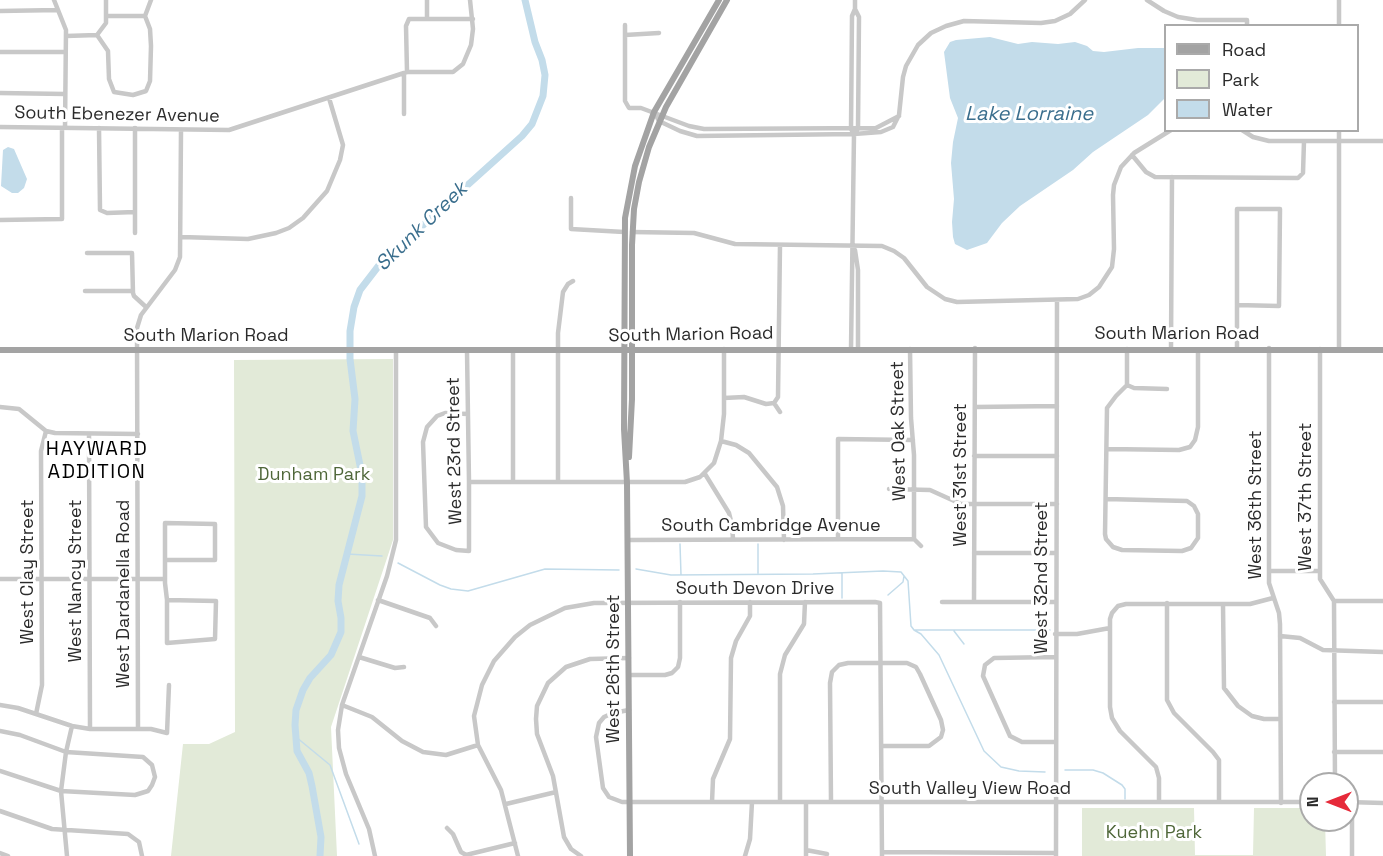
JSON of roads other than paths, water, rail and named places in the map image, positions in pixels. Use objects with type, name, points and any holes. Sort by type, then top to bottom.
[{"type":"main road","name":"West 26th Street","points":[[627,350],[624,232],[634,172],[654,112],[719,0]]},
{"type":"main road","name":"West 26th Street","points":[[630,856],[629,602],[624,429],[632,294],[632,232],[640,176],[649,147],[661,118],[727,0]]},
{"type":"main road","points":[[632,232],[628,223],[634,172]]},
{"type":"main road","points":[[624,232],[628,237],[628,273],[632,294]]},
{"type":"main road","name":"South Marion Road","points":[[0,350],[558,351],[1269,348],[1383,350]]},
{"type":"street","points":[[0,220],[62,219],[66,36],[54,0]]},
{"type":"street","points":[[97,35],[104,26],[106,0]]},
{"type":"street","points":[[97,35],[108,51],[109,79],[114,92],[140,94],[148,89],[151,46],[150,29],[145,15],[151,0]]},
{"type":"street","points":[[427,0],[427,19]]},
{"type":"street","points":[[404,114],[407,20],[473,19],[470,0]]},
{"type":"street","points":[[854,349],[851,270],[854,245],[854,134],[851,129],[852,16],[855,0]]},
{"type":"street","points":[[625,25],[626,105],[631,108],[654,112],[680,131],[697,135],[854,134],[887,131],[893,127],[899,116],[906,66],[918,45],[935,31],[964,21],[1032,23],[1055,21],[1070,14],[1085,0]]},
{"type":"street","points":[[1147,0],[1164,11],[1184,18],[1247,23]]},
{"type":"street","points":[[1339,0],[1339,24]]},
{"type":"street","points":[[854,134],[858,129],[859,17],[855,9]]},
{"type":"street","points":[[0,11],[58,10]]},
{"type":"street","points":[[106,16],[145,15]]},
{"type":"street","name":"South Ebenezer Avenue","points":[[0,127],[135,128],[181,131],[234,129],[405,73],[448,73],[461,67],[471,45],[473,19]]},
{"type":"street","points":[[625,35],[658,33]]},
{"type":"street","points":[[66,36],[97,35]]},
{"type":"street","points":[[0,52],[65,52]]},
{"type":"street","points":[[0,93],[65,94]]},
{"type":"street","points":[[181,237],[248,239],[276,233],[289,228],[303,218],[327,191],[340,160],[343,145],[329,98]]},
{"type":"street","points":[[661,118],[698,128],[858,129],[876,128],[899,116]]},
{"type":"street","points":[[99,128],[100,210],[107,213],[135,212]]},
{"type":"street","points":[[135,128],[135,233]]},
{"type":"street","name":"West Dardanella Road","points":[[138,729],[138,323],[146,307],[179,262],[181,131]]},
{"type":"street","points":[[632,232],[694,233],[730,244],[882,246],[898,253],[910,264],[927,287],[945,299],[957,302],[1078,299],[1089,295],[1106,278],[1112,267],[1114,185],[1121,167],[1132,155],[1168,132]]},
{"type":"street","points":[[1246,132],[1264,141],[1383,141]]},
{"type":"street","points":[[1339,132],[1339,349]]},
{"type":"street","points":[[1132,155],[1150,175],[1300,177],[1303,173],[1304,141]]},
{"type":"street","points":[[1171,348],[1172,177]]},
{"type":"street","points":[[571,198],[570,230],[624,232]]},
{"type":"street","points":[[1237,305],[1279,306],[1280,209],[1237,209],[1237,305],[1237,348]]},
{"type":"street","points":[[774,403],[779,394],[780,245]]},
{"type":"street","points":[[87,254],[132,253],[134,296],[146,307]]},
{"type":"street","points":[[558,482],[558,333],[564,292],[568,284],[573,281]]},
{"type":"street","points":[[85,291],[133,291]]},
{"type":"street","name":"West 32nd Street","points":[[1056,854],[1057,301]]},
{"type":"street","name":"West 31st Street","points":[[974,602],[975,348]]},
{"type":"street","points":[[1107,449],[1183,450],[1193,444],[1198,427],[1198,348]]},
{"type":"street","name":"West 36th Street","points":[[1269,348],[1269,587],[1280,619],[1281,802]]},
{"type":"street","points":[[469,482],[685,482],[705,474],[717,457],[722,441],[724,349]]},
{"type":"street","name":"West Oak Street","points":[[910,349],[914,539]]},
{"type":"street","points":[[1106,499],[1182,500],[1194,506],[1199,518],[1198,538],[1187,550],[1122,550],[1113,547],[1108,542],[1105,534],[1108,406],[1127,385],[1127,349]]},
{"type":"street","name":"West 37th Street","points":[[1320,349],[1319,571],[1320,582],[1334,601],[1335,772]]},
{"type":"street","points":[[375,856],[369,829],[349,781],[339,748],[338,730],[342,705],[396,540],[396,351]]},
{"type":"street","name":"West 23rd Street","points":[[467,351],[468,414],[469,482],[469,551],[445,547],[429,533],[425,523],[424,484],[424,435],[429,423],[445,414],[468,414]]},
{"type":"street","points":[[513,351],[513,482]]},
{"type":"street","points":[[1127,385],[1134,388],[1167,389]]},
{"type":"street","points":[[724,398],[744,397],[766,404],[774,403]]},
{"type":"street","points":[[774,403],[780,412]]},
{"type":"street","points":[[975,407],[1057,406]]},
{"type":"street","points":[[0,407],[22,410],[46,431],[62,434],[138,434]]},
{"type":"street","name":"West Clay Street","points":[[36,714],[42,685],[41,451],[46,431]]},
{"type":"street","name":"West Nancy Street","points":[[89,434],[90,729]]},
{"type":"street","points":[[838,539],[838,439],[913,440]]},
{"type":"street","points":[[722,441],[736,445],[749,453],[777,487],[783,506],[784,540]]},
{"type":"street","points":[[974,456],[1057,456]]},
{"type":"street","points":[[705,474],[729,513],[733,539]]},
{"type":"street","points":[[889,489],[934,491],[955,502],[974,504],[1057,504]]},
{"type":"street","points":[[165,560],[215,560],[215,524],[165,523],[165,560],[165,579],[167,644],[216,639],[216,601],[167,600]]},
{"type":"street","points":[[914,539],[921,546]]},
{"type":"street","name":"South Cambridge Avenue","points":[[628,540],[914,539]]},
{"type":"street","points":[[974,553],[1056,553]]},
{"type":"street","points":[[1269,571],[1319,571]]},
{"type":"street","points":[[0,579],[165,579]]},
{"type":"street","points":[[1159,802],[1159,778],[1156,767],[1120,731],[1112,718],[1110,616],[1118,606],[1126,604],[1256,604],[1273,598]]},
{"type":"street","points":[[378,600],[430,618],[436,626]]},
{"type":"street","name":"South Devon Drive","points":[[478,745],[474,716],[482,685],[494,661],[514,637],[537,620],[565,608],[585,604],[629,602],[882,601],[881,663]]},
{"type":"street","points":[[1334,601],[1383,602]]},
{"type":"street","points":[[629,675],[665,675],[676,670],[680,658],[680,602]]},
{"type":"street","points":[[712,802],[713,779],[730,739],[730,658],[736,640],[750,616],[750,602]]},
{"type":"street","points":[[780,802],[780,674],[785,655],[804,624],[805,602]]},
{"type":"street","points":[[942,602],[1056,602]]},
{"type":"street","points":[[1167,603],[1167,700],[1174,713],[1219,760],[1219,802]]},
{"type":"street","points":[[1223,604],[1224,688],[1238,706],[1251,716],[1259,719],[1280,719]]},
{"type":"street","points":[[1055,634],[1077,634],[1094,629],[1110,628]]},
{"type":"street","points":[[1280,636],[1300,638],[1315,648],[1334,651],[1383,652]]},
{"type":"street","points":[[359,657],[395,669],[404,667]]},
{"type":"street","points":[[1055,657],[994,658],[985,665],[983,676],[1010,736],[1022,742],[1056,742]]},
{"type":"street","points":[[581,856],[571,849],[564,837],[556,792],[536,727],[536,714],[542,693],[557,674],[578,662],[596,658],[629,658]]},
{"type":"street","points":[[831,802],[830,683],[836,666],[843,663],[908,663],[916,667],[941,720],[943,730],[939,739],[929,746],[882,746]]},
{"type":"street","points":[[881,663],[882,854],[1056,854]]},
{"type":"street","points":[[0,705],[18,708],[72,726],[90,729],[158,729],[167,733],[169,685]]},
{"type":"street","points":[[1334,702],[1383,702]]},
{"type":"street","points":[[342,705],[372,717],[402,741],[423,752],[446,755],[478,745],[506,804],[519,856]]},
{"type":"street","points":[[629,710],[604,717],[599,723],[596,737],[604,792],[613,800],[630,802]]},
{"type":"street","points":[[68,856],[61,791],[72,726]]},
{"type":"street","points":[[0,731],[20,735],[66,752],[143,757],[152,765],[155,777],[150,789],[139,795],[61,791],[0,771]]},
{"type":"street","points":[[1335,752],[1383,752]]},
{"type":"street","points":[[506,804],[556,792]]},
{"type":"street","name":"South Valley View Road","points":[[630,802],[1299,802]]},
{"type":"street","points":[[745,856],[750,839],[752,802]]},
{"type":"street","points":[[806,802],[806,853],[827,854]]},
{"type":"street","points":[[1359,802],[1383,802]]},
{"type":"street","points":[[0,811],[44,828],[128,834],[139,842],[142,855]]},
{"type":"street","points":[[447,828],[453,834],[461,852],[466,855],[515,843]]},
{"type":"street","points":[[1351,832],[1352,856]]},
{"type":"street","points":[[0,853],[8,856]]},
{"type":"water","name":"Lake Lorraine","points":[[990,37],[1018,44],[1075,42],[1093,51],[1104,52],[1164,48],[1164,99],[1148,115],[1020,206],[1002,223],[987,243],[967,250],[955,244],[952,222],[954,199],[951,163],[958,118],[950,98],[944,52],[950,42]]},
{"type":"water","points":[[8,147],[14,149],[27,179],[24,188],[18,193],[12,193],[1,186],[3,150]]},
{"type":"waterway","name":"Skunk Creek","points":[[320,856],[321,837],[312,786],[309,773],[297,751],[295,725],[296,710],[303,690],[310,678],[331,655],[341,632],[339,585],[362,496],[362,475],[353,431],[355,399],[350,359],[350,331],[354,307],[360,290],[380,264],[522,136],[532,124],[543,96],[545,75],[525,0]]},
{"type":"waterway","points":[[680,544],[681,575]]},
{"type":"waterway","points":[[758,544],[758,573]]},
{"type":"waterway","points":[[347,554],[382,556]]},
{"type":"waterway","points":[[398,563],[440,585],[468,591],[545,569],[619,570]]},
{"type":"waterway","points":[[636,569],[671,575],[901,572],[908,581],[911,626],[939,655],[984,751],[1001,767],[1019,771],[1045,772]]},
{"type":"waterway","points":[[842,573],[842,598]]},
{"type":"waterway","points":[[888,595],[903,582],[904,576]]},
{"type":"waterway","points":[[914,630],[1050,630]]},
{"type":"waterway","points":[[954,631],[964,644]]},
{"type":"waterway","points":[[296,737],[330,765],[359,844]]},
{"type":"waterway","points":[[1065,770],[1093,770],[1103,773],[1122,785],[1125,789],[1125,799]]},
{"type":"district","name":"HAYWARD ADDITION","points":[[97,462]]},
{"type":"park label","name":"Dunham Park","points":[[314,475]]},
{"type":"park label","name":"Kuehn Park","points":[[1154,833]]}]
